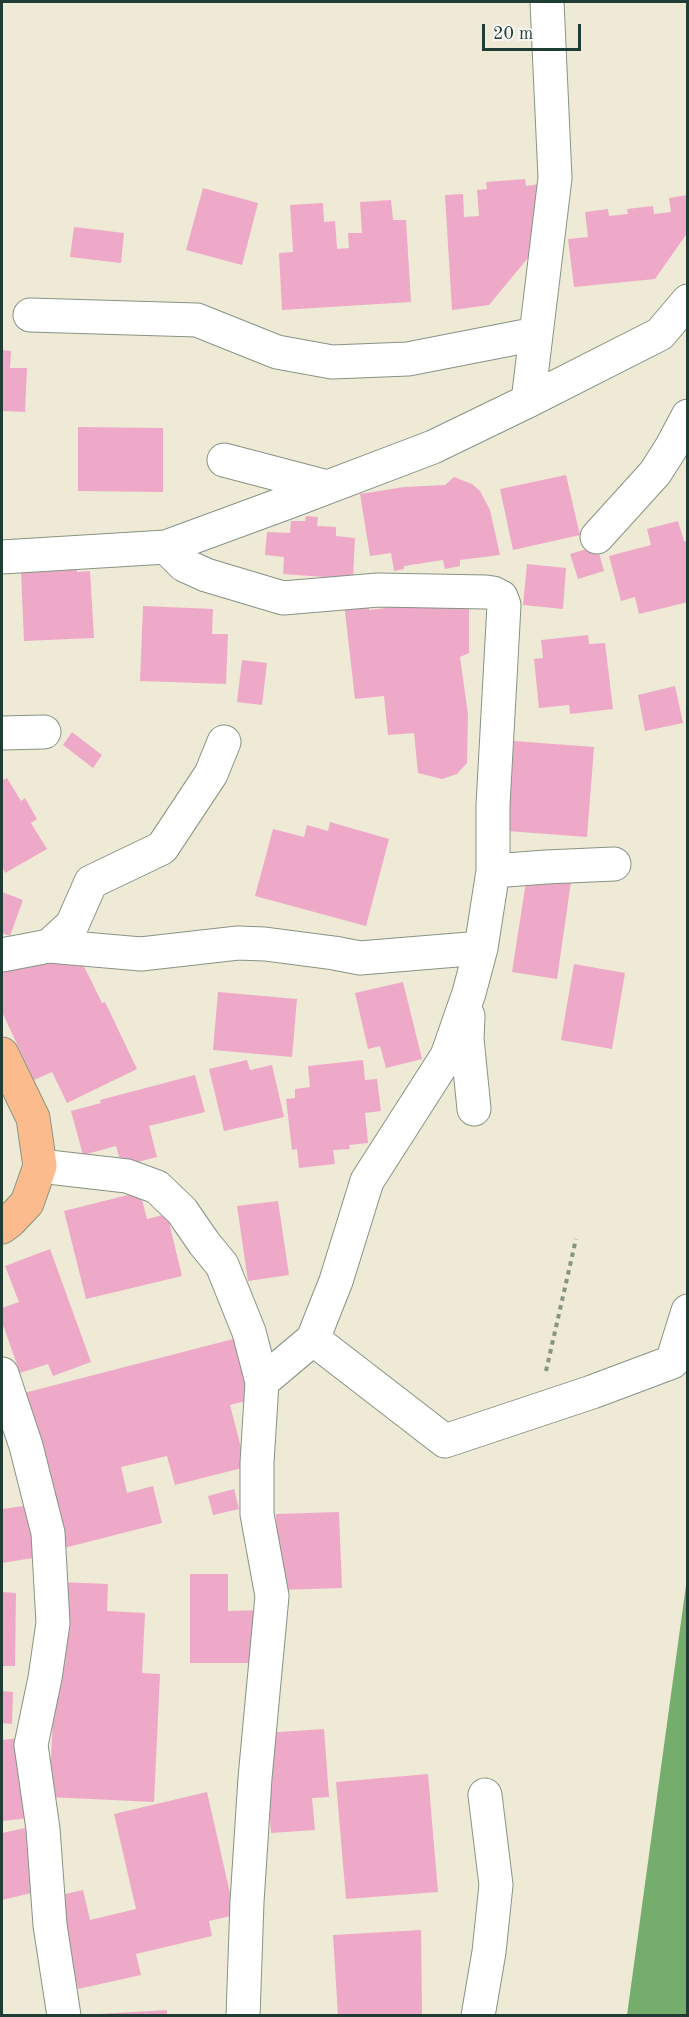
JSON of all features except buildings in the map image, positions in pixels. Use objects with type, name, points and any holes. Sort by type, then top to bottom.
[{"type":"main road","points":[[2,1054],[33,1118],[40,1166],[27,1203],[2,1227]]},
{"type":"street","points":[[528,401],[555,178],[547,2]]},
{"type":"street","points":[[2,557],[166,547],[327,487],[433,447],[660,334],[687,301]]},
{"type":"street","points":[[30,315],[197,320],[277,352],[332,362],[408,359],[536,334]]},
{"type":"street","points":[[597,537],[655,473],[687,422]]},
{"type":"street","points":[[224,460],[327,487]]},
{"type":"street","points":[[166,547],[184,565],[283,598],[378,590],[486,592],[501,597],[504,605],[493,805],[494,871],[481,948],[469,993],[447,1056],[367,1181],[336,1281],[313,1339],[262,1382]]},
{"type":"street","points":[[2,733],[44,732]]},
{"type":"street","points":[[49,945],[72,925],[91,882],[162,848],[211,774],[224,742]]},
{"type":"street","points":[[494,871],[614,864]]},
{"type":"street","points":[[2,955],[49,945],[141,954],[238,943],[266,944],[360,958],[481,948]]},
{"type":"street","points":[[469,993],[467,1039],[474,1109]]},
{"type":"street","points":[[40,1166],[127,1176],[157,1187],[182,1211],[222,1265],[249,1332],[262,1382],[257,1463],[258,1514],[272,1596],[255,1778],[243,2016]]},
{"type":"street","points":[[313,1339],[445,1441],[592,1392],[672,1362],[687,1311]]},
{"type":"street","points":[[2,1374],[27,1446],[48,1533],[53,1623],[45,1678],[31,1745],[43,1829],[50,1925],[64,2016]]},
{"type":"street","points":[[478,2016],[489,1952],[496,1885],[485,1795]]},
{"type":"street","points":[[245,1976],[258,2016]]},
{"type":"path","points":[[537,1410],[576,1239]]},
{"type":"green space","points":[[687,1578],[687,2015],[627,2015]]}]
